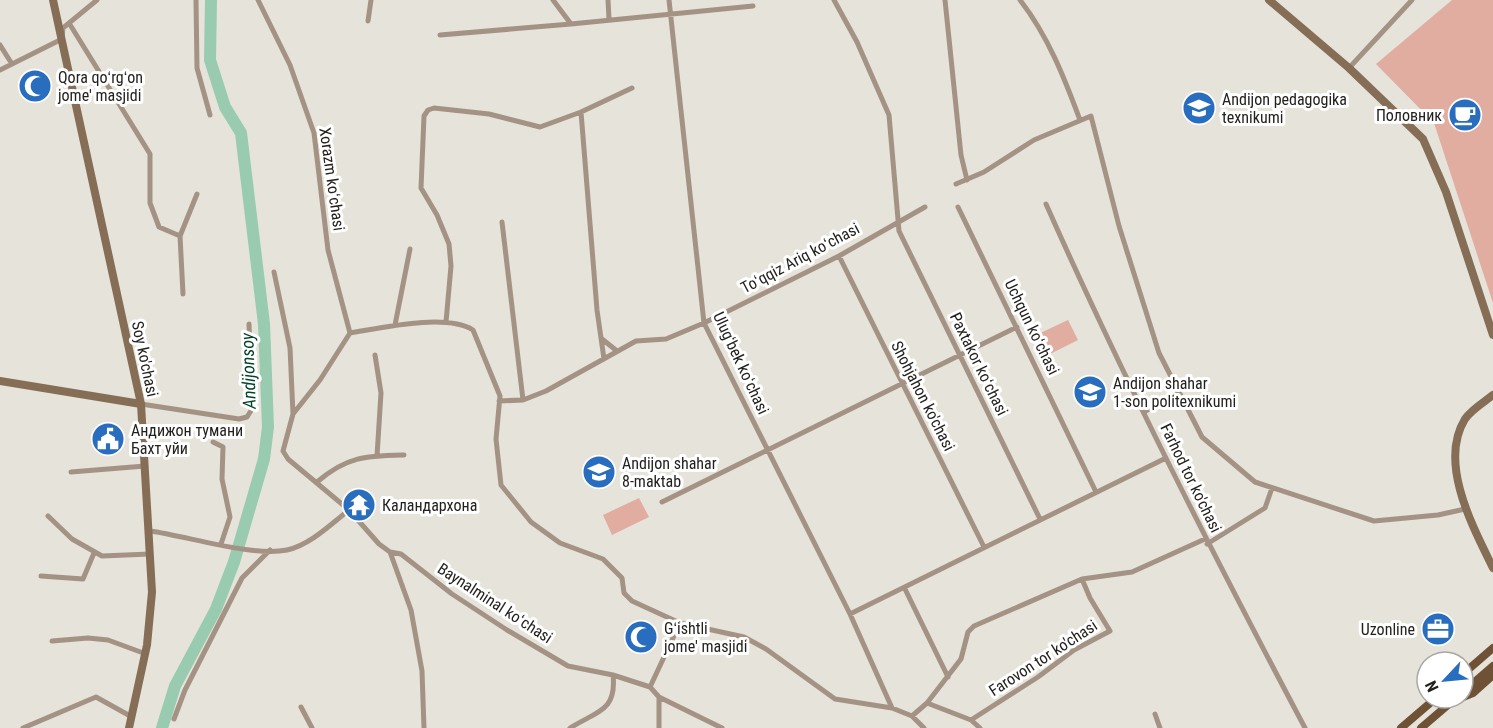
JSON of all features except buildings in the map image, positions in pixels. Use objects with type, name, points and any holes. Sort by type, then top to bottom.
[{"type":"main road","name":"Soy ko'chasi","points":[[53,0],[141,404],[152,592],[146,654],[129,728]]},
{"type":"main road","points":[[1269,0],[1349,68],[1423,139],[1446,192],[1493,335]]},
{"type":"main road","points":[[0,381],[141,404]]},
{"type":"main road","points":[[1493,395],[1467,417],[1458,434],[1456,461],[1465,509],[1493,567]]},
{"type":"main road","points":[[1475,664],[1493,648]]},
{"type":"main road","points":[[1475,682],[1493,666]]},
{"type":"main road","points":[[1475,691],[1493,675]]},
{"type":"main road","points":[[1401,728],[1422,710]]},
{"type":"main road","points":[[1421,728],[1442,710]]},
{"type":"street","points":[[0,70],[62,39],[63,27],[97,0]]},
{"type":"street","points":[[196,0],[196,68],[210,115]]},
{"type":"street","name":"Xorazm koʻchasi","points":[[258,0],[290,65],[314,133],[328,249],[350,333]]},
{"type":"street","points":[[368,21],[370,0]]},
{"type":"street","points":[[553,0],[571,24]]},
{"type":"street","points":[[608,0],[609,19]]},
{"type":"street","name":"Ulugʻbek koʻchasi","points":[[669,0],[704,323],[850,614],[892,708]]},
{"type":"street","name":"Paxtakor koʻchasi","points":[[834,0],[857,42],[890,115],[900,220],[899,231],[1040,519]]},
{"type":"street","points":[[945,0],[962,155],[967,180]]},
{"type":"street","points":[[1020,0],[1035,20],[1053,52],[1080,120]]},
{"type":"street","points":[[1349,68],[1412,0]]},
{"type":"street","points":[[440,35],[753,6]]},
{"type":"street","points":[[69,23],[150,154],[150,203],[159,227],[180,236]]},
{"type":"street","points":[[0,45],[12,64]]},
{"type":"street","points":[[446,322],[451,266],[449,244],[437,215],[421,188],[424,116],[428,110],[434,108],[489,114],[540,127],[581,112],[632,88]]},
{"type":"street","points":[[581,112],[604,359]]},
{"type":"street","points":[[956,184],[967,180],[1034,140],[1088,116],[1092,119],[1119,226],[1145,314],[1159,353],[1202,437],[1248,477],[1272,488],[1374,521],[1438,515],[1465,509]]},
{"type":"street","points":[[183,294],[180,236],[197,194]]},
{"type":"street","name":"Farhod tor ko'chasi","points":[[1046,204],[1092,308],[1206,541],[1305,728]]},
{"type":"street","name":"Toʻqqiz Ariq koʻchasi","points":[[499,401],[523,400],[638,340],[666,339],[704,323],[839,256],[925,207]]},
{"type":"street","name":"Uchqun koʻchasi","points":[[958,207],[1096,492]]},
{"type":"street","points":[[502,222],[523,400]]},
{"type":"street","points":[[395,325],[410,249]]},
{"type":"street","name":"Shohjahon ko'chasi","points":[[839,256],[984,547]]},
{"type":"street","points":[[273,272],[290,348],[293,414]]},
{"type":"street","points":[[293,414],[320,380],[350,333],[395,325],[446,322],[467,326],[476,334],[500,396],[496,439],[501,485],[531,522],[560,543],[603,559],[622,578],[624,592],[632,601],[680,623],[744,637],[766,649],[835,699],[892,708],[912,716],[924,728]]},
{"type":"street","points":[[141,404],[238,419],[247,417],[252,409],[249,324]]},
{"type":"street","points":[[662,502],[1017,327]]},
{"type":"street","points":[[601,338],[617,351]]},
{"type":"street","points":[[375,355],[381,393],[378,456]]},
{"type":"street","points":[[1144,412],[1178,393]]},
{"type":"street","name":"Baynalminal koʻchasi","points":[[293,414],[283,451],[288,459],[349,510],[379,544],[390,552],[401,554],[452,594],[567,666],[613,675],[650,687]]},
{"type":"street","points":[[213,442],[223,447],[222,479],[230,517],[223,545]]},
{"type":"street","points":[[317,482],[341,463],[356,458],[404,456]]},
{"type":"street","points":[[850,614],[905,589],[984,547],[1166,458]]},
{"type":"street","points":[[70,472],[145,465]]},
{"type":"street","points":[[912,716],[927,703],[961,659],[968,632],[974,626],[1082,579],[1132,573],[1236,529],[1265,508],[1272,488]]},
{"type":"street","points":[[150,531],[223,545],[287,550],[308,540],[349,510]]},
{"type":"street","points":[[48,516],[72,539],[94,553],[111,557],[150,554]]},
{"type":"street","points":[[174,719],[184,690],[242,578],[247,570],[270,550]]},
{"type":"street","points":[[390,552],[411,610],[422,671],[424,728]]},
{"type":"street","points":[[41,576],[84,579],[94,553]]},
{"type":"street","name":"Farovon tor ko'chasi","points":[[971,720],[1038,677],[1074,650],[1110,631],[1090,598],[1082,579]]},
{"type":"street","points":[[905,589],[948,677]]},
{"type":"street","points":[[680,623],[650,687],[659,697],[722,728]]},
{"type":"street","points":[[52,641],[98,639],[146,654]]},
{"type":"street","points":[[570,728],[601,711],[612,701],[615,692],[613,675]]},
{"type":"street","points":[[23,728],[96,697],[132,717]]},
{"type":"street","points":[[659,697],[659,728]]},
{"type":"street","points":[[927,703],[971,720],[980,728]]},
{"type":"street","points":[[302,707],[312,728]]},
{"type":"street","points":[[1155,714],[1160,728]]},
{"type":"shaded area","points":[[1452,0],[1493,0],[1493,303],[1434,123],[1376,64]]},
{"type":"shaded area","points":[[1068,320],[1078,340],[1042,358],[1032,337]]},
{"type":"shaded area","points":[[639,498],[649,517],[612,535],[603,515]]},
{"type":"waterway","name":"Andijonsoy","points":[[162,728],[175,686],[216,609],[234,562],[264,459],[268,427],[264,324],[241,133],[225,107],[210,60],[211,0]]},
{"type":"place","name":"Qora qoʻrgʻon jome' masjidi","points":[[35,86]]},
{"type":"place","name":"Andijon pedagogika texnikumi","points":[[1199,108]]},
{"type":"place","name":"Половник","points":[[1465,115]]},
{"type":"place","name":"Andijon shahar 1-son politexnikumi","points":[[1090,392]]},
{"type":"place","name":"Андижон тумани Бахт уйи","points":[[108,439]]},
{"type":"place","name":"Andijon shahar 8-maktab","points":[[599,472]]},
{"type":"place","name":"Каландархона","points":[[359,505]]},
{"type":"place","name":"Uzonline","points":[[1438,629]]},
{"type":"place","name":"Gʻishtli jome' masjidi","points":[[641,637]]}]
